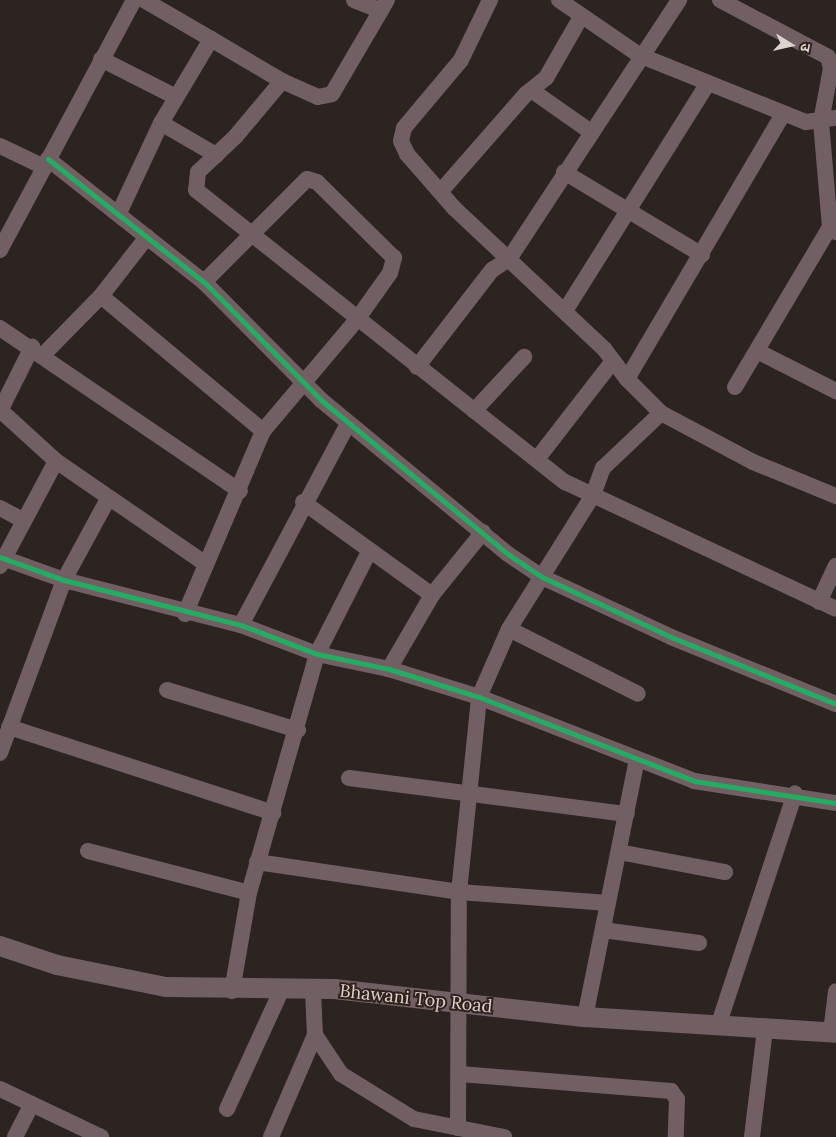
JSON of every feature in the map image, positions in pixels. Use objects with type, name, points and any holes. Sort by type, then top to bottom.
[{"type":"street","points":[[0,250],[134,0]]},
{"type":"street","points":[[144,0],[282,81],[318,97],[332,94],[384,6],[354,0]]},
{"type":"street","points":[[490,0],[461,60],[404,128],[401,141],[407,154],[441,191],[565,310],[612,360],[626,379],[662,413],[753,462],[836,496]]},
{"type":"street","points":[[558,0],[580,17],[639,55],[783,114],[829,128]]},
{"type":"street","points":[[417,367],[492,270],[509,258],[639,55],[679,0]]},
{"type":"street","points":[[720,0],[828,57],[831,68],[829,128],[833,229],[735,388]]},
{"type":"street","points":[[441,191],[526,94],[534,92],[580,17]]},
{"type":"street","points":[[119,213],[160,123],[211,39]]},
{"type":"street","points":[[101,59],[176,97]]},
{"type":"street","points":[[282,81],[216,155],[198,172],[196,190],[417,367],[565,482],[836,609]]},
{"type":"street","points":[[565,310],[630,214],[708,84]]},
{"type":"street","points":[[534,92],[591,132]]},
{"type":"street","points":[[626,379],[702,255],[783,114]]},
{"type":"street","points":[[160,123],[216,155]]},
{"type":"street","points":[[0,146],[46,163],[119,213],[147,238],[204,282],[304,384],[348,424],[542,577],[671,637],[836,704]]},
{"type":"street","points":[[564,172],[630,214],[702,255]]},
{"type":"street","points":[[185,614],[240,491],[263,431],[358,318],[390,273],[394,258],[317,182],[299,182],[204,282]]},
{"type":"street","points":[[147,238],[101,296],[38,351],[0,410],[56,461],[108,499],[206,564]]},
{"type":"street","points":[[101,296],[263,431]]},
{"type":"street","points":[[0,328],[38,351],[240,491]]},
{"type":"street","points":[[757,350],[836,391]]},
{"type":"street","points":[[474,411],[524,357]]},
{"type":"street","points":[[537,459],[612,360]]},
{"type":"street","points":[[449,1130],[460,1074],[458,1003],[459,892],[471,797],[479,697],[509,629],[593,495],[604,468],[662,413]]},
{"type":"street","points":[[241,625],[303,502],[348,424]]},
{"type":"street","points":[[56,461],[1,560],[185,614],[241,625],[317,654],[389,669],[479,697],[694,781],[794,793],[836,803]]},
{"type":"street","points":[[0,754],[64,580],[108,499]]},
{"type":"street","points":[[303,502],[369,552],[432,595]]},
{"type":"street","points":[[0,508],[24,521]]},
{"type":"street","points":[[389,669],[432,595],[483,532]]},
{"type":"street","points":[[232,991],[248,893],[298,730],[317,654],[369,552]]},
{"type":"street","points":[[819,602],[836,566]]},
{"type":"street","points":[[509,629],[638,694]]},
{"type":"street","points":[[167,690],[298,730]]},
{"type":"street","points":[[9,727],[273,813]]},
{"type":"street","points":[[584,1017],[637,760]]},
{"type":"street","points":[[349,778],[471,797],[627,814]]},
{"type":"street","points":[[718,1026],[794,793]]},
{"type":"street","points":[[88,851],[248,893]]},
{"type":"street","points":[[619,852],[724,872]]},
{"type":"street","points":[[257,862],[459,892],[608,903]]},
{"type":"street","points":[[603,930],[698,943]]},
{"type":"street","name":"Bhawani Top Road","points":[[0,946],[57,965],[157,985],[232,991],[313,990],[584,1017],[834,1033]]},
{"type":"street","points":[[271,1137],[315,1035],[313,990]]},
{"type":"street","points":[[227,1109],[281,991]]},
{"type":"street","points":[[834,1033],[836,991]]},
{"type":"street","points":[[758,1136],[765,1029]]},
{"type":"street","points":[[315,1035],[340,1074],[414,1118],[449,1130],[504,1137]]},
{"type":"street","points":[[460,1074],[671,1091],[677,1099],[676,1137]]},
{"type":"street","points":[[0,1089],[101,1137]]},
{"type":"street","points":[[15,1137],[32,1104]]},
{"type":"cycle path","points":[[48,159],[204,282],[321,400],[508,554],[542,577],[671,637],[836,704]]},
{"type":"cycle path","points":[[0,557],[64,580],[241,625],[317,654],[389,669],[479,697],[694,781],[836,803]]}]
